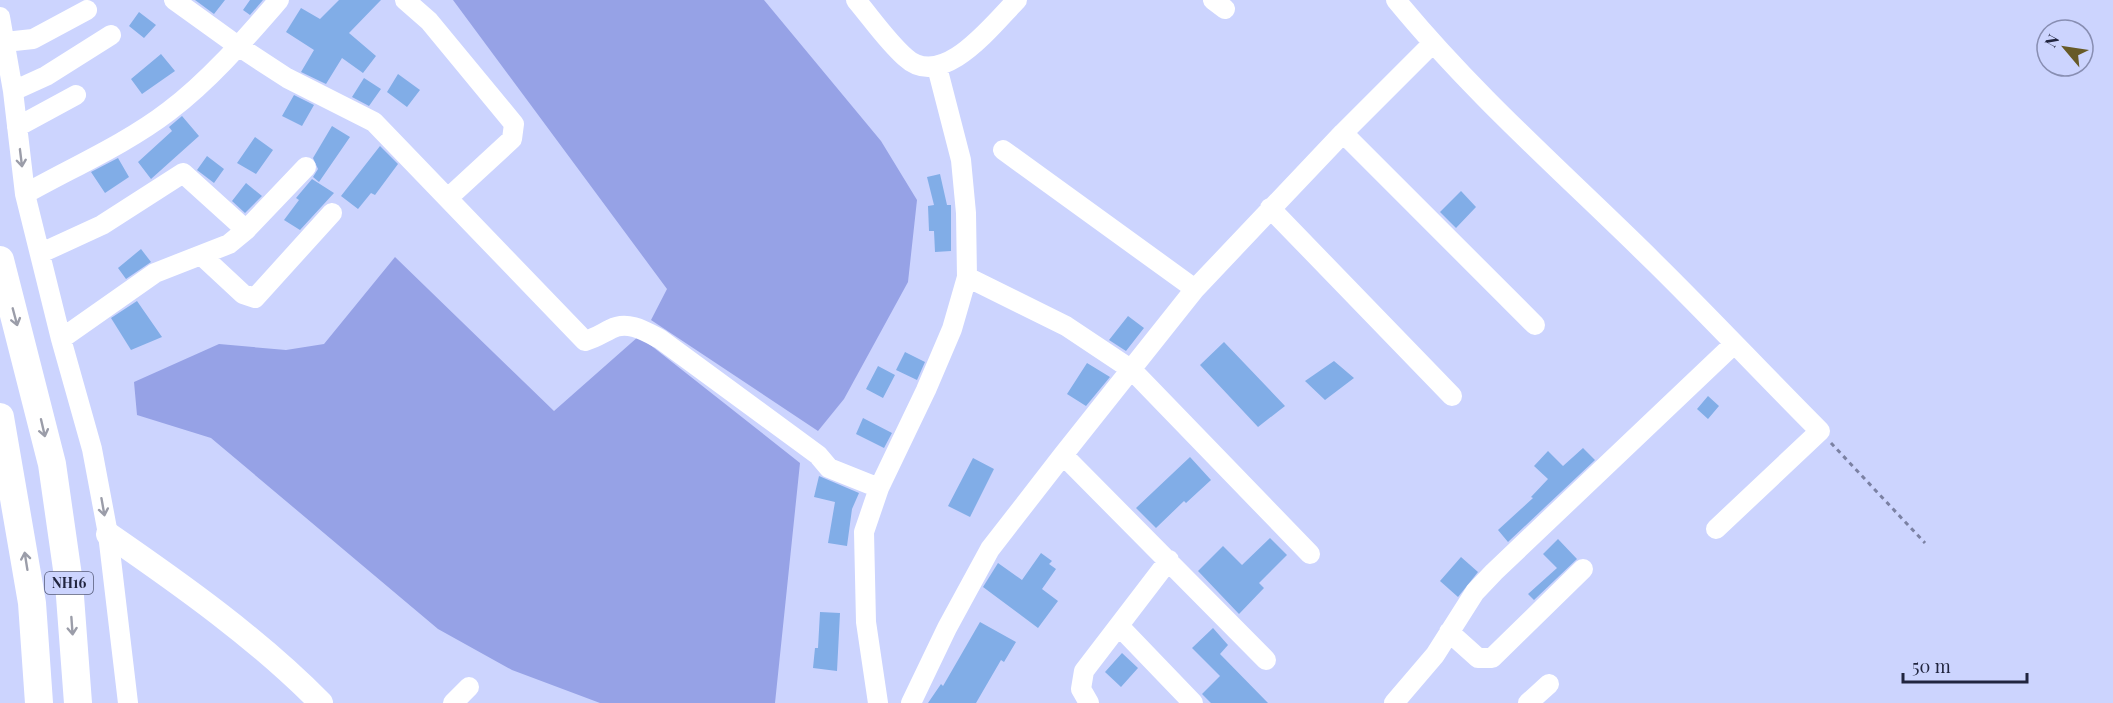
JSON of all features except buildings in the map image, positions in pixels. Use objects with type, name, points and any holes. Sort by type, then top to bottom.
[{"type":"highway","name":"NH16","points":[[0,260],[52,464],[69,583],[78,703]]},
{"type":"highway","name":"NH16","points":[[0,417],[32,603],[39,703]]},
{"type":"main road","points":[[108,534],[170,576],[316,701]]},
{"type":"street","points":[[174,0],[287,78],[374,122],[585,341],[597,338],[613,327],[632,326],[641,329],[660,339],[818,455],[828,468],[879,488]]},
{"type":"street","points":[[25,194],[146,128],[186,97],[238,46],[279,0]]},
{"type":"street","points":[[405,0],[429,21],[514,124],[512,139],[448,198]]},
{"type":"street","points":[[856,0],[906,59],[937,67],[960,57],[1017,0]]},
{"type":"street","points":[[1396,0],[1432,44],[1597,209],[1654,261],[1820,431],[1716,529]]},
{"type":"street","points":[[5,42],[33,39],[87,10]]},
{"type":"street","points":[[0,17],[13,91],[25,194],[61,339],[92,449],[108,534],[128,703]]},
{"type":"street","points":[[13,91],[46,76],[111,35]]},
{"type":"street","points":[[911,703],[947,628],[990,549],[1063,455],[1195,289],[1342,133],[1432,44]]},
{"type":"street","points":[[878,703],[866,622],[863,572],[864,532],[879,488],[927,390],[952,328],[967,278],[966,213],[961,159],[937,67]]},
{"type":"street","points":[[17,127],[76,95]]},
{"type":"street","points":[[1342,133],[1535,325]]},
{"type":"street","points":[[1003,150],[1195,289]]},
{"type":"street","points":[[61,339],[155,273],[229,244],[246,230],[306,167]]},
{"type":"street","points":[[41,253],[102,225],[183,173],[246,230]]},
{"type":"street","points":[[1270,208],[1452,396]]},
{"type":"street","points":[[201,255],[243,294],[255,298],[332,213]]},
{"type":"street","points":[[967,278],[1066,326],[1132,370],[1310,554]]},
{"type":"street","points":[[1394,703],[1435,655],[1475,592],[1734,344]]},
{"type":"street","points":[[1063,455],[1266,660]]},
{"type":"street","points":[[1089,703],[1081,689],[1084,671],[1169,560]]},
{"type":"street","points":[[1449,632],[1478,658],[1492,658],[1583,569]]},
{"type":"street","points":[[1119,626],[1193,703]]},
{"type":"street","points":[[1528,703],[1549,684]]},
{"type":"street","points":[[453,703],[469,687]]},
{"type":"path","points":[[1820,431],[1925,543]]},
{"type":"water","points":[[453,0],[764,0],[881,141],[917,200],[908,282],[844,399],[818,431],[651,320],[667,289]]},
{"type":"water","points":[[395,257],[554,411],[639,336],[800,463],[775,703],[600,703],[512,670],[438,629],[211,438],[137,415],[134,382],[219,344],[286,350],[324,344]]}]
